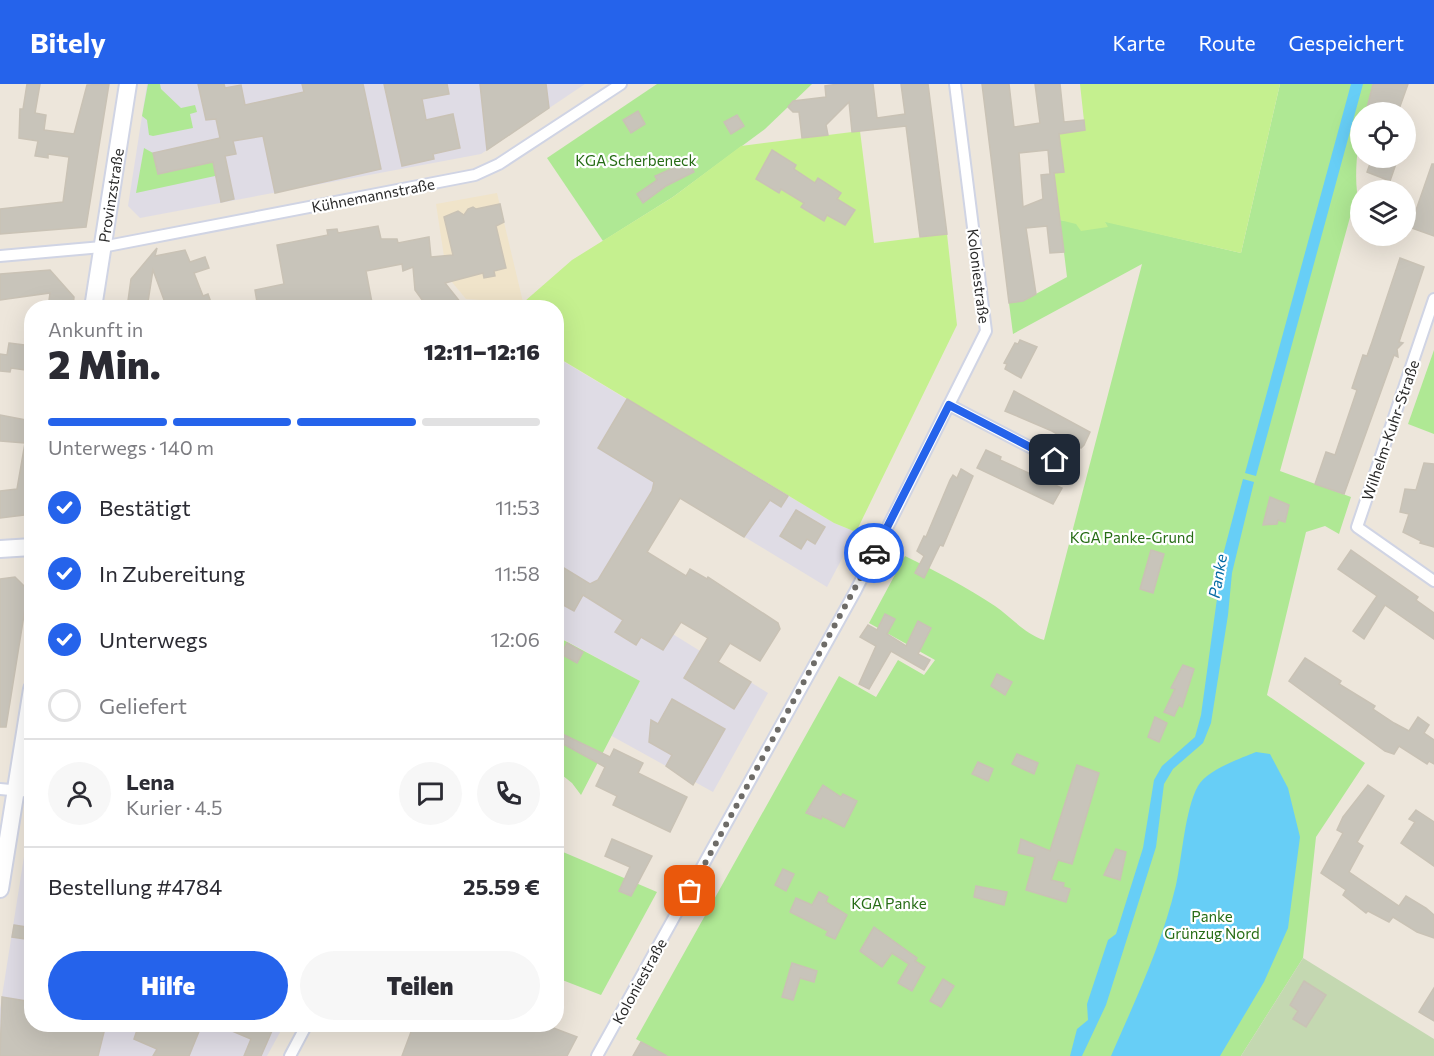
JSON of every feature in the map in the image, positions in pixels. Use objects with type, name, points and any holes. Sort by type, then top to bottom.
[{"type":"main road","name":"Provinzstraße","points":[[94,300],[128,84]]},
{"type":"main road","points":[[0,549],[24,548]]},
{"type":"main road","points":[[0,889],[24,740]]},
{"type":"street","name":"Kühnemannstraße","points":[[0,256],[102,247],[489,171],[621,84]]},
{"type":"street","name":"Koloniestraße","points":[[597,1056],[856,590],[986,331],[955,84]]},
{"type":"street","name":"Wilhelm-Kuhr-Straße","points":[[1434,299],[1430,323],[1357,528],[1434,581]]},
{"type":"street","points":[[949,405],[1055,460]]},
{"type":"street","points":[[290,1056],[303,1032]]},
{"type":"shaded area","points":[[147,84],[585,84],[481,154],[140,218],[128,206]]},
{"type":"shaded area","points":[[497,193],[523,300],[466,299],[447,276],[436,204]]},
{"type":"shaded area","points":[[564,362],[834,523],[856,532],[827,587],[657,484],[595,586],[768,693],[713,792],[610,735],[640,681],[564,640]]},
{"type":"shaded area","points":[[24,856],[24,1032],[280,1032],[267,1056],[0,1056],[0,1009]]},
{"type":"green space","points":[[148,84],[160,84],[161,89],[181,108],[195,105],[197,112],[190,114],[193,128],[149,135],[147,120],[142,116]]},
{"type":"green space","name":"KGA Scherbeneck","points":[[657,84],[812,84],[765,129],[673,197],[603,241],[547,158]]},
{"type":"green space","points":[[1080,84],[1280,84],[1241,253],[1105,222],[1108,227],[1081,231],[1076,224],[1060,220],[1054,173],[1064,172],[1059,134],[1085,130]]},
{"type":"green space","points":[[1280,84],[1373,84],[1368,102],[1350,102],[1350,168],[1356,168],[1356,180],[1350,180],[1350,217],[1280,471],[1351,497],[1339,534],[1325,526],[1306,532],[1267,695],[1365,763],[1316,837],[1303,958],[1241,1056],[667,1056],[636,1039],[839,676],[876,697],[898,660],[924,675],[935,660],[869,623],[905,556],[973,592],[1031,634],[1044,640],[1142,264],[1013,334],[1009,303],[1023,301],[1067,277],[1060,220],[1107,226],[1104,221],[1241,253]]},
{"type":"green space","points":[[860,131],[874,243],[947,234],[957,325],[856,532],[834,523],[564,361],[564,300],[526,300],[572,260],[673,197],[741,146]]},
{"type":"green space","points":[[144,148],[153,153],[158,174],[222,160],[224,157],[229,173],[136,193]]},
{"type":"green space","points":[[1434,350],[1434,434],[1408,424]]},
{"type":"green space","points":[[564,640],[640,681],[581,795],[564,777]]},
{"type":"green space","points":[[564,852],[657,892],[601,995],[564,981]]},
{"type":"green space","points":[[1303,958],[1434,1039],[1434,1056],[1241,1056]]},
{"type":"water","points":[[1351,84],[1363,84],[1358,102],[1350,102],[1350,132],[1256,476],[1245,473]]},
{"type":"water","points":[[1243,479],[1254,482],[1232,573],[1228,615],[1211,723],[1203,743],[1173,769],[1164,784],[1156,847],[1106,1005],[1082,1056],[1070,1056],[1077,1029],[1088,1020],[1087,1004],[1108,940],[1116,934],[1143,848],[1154,780],[1162,766],[1195,737],[1201,715],[1223,555]]},
{"type":"water","points":[[1256,752],[1270,754],[1288,788],[1300,837],[1288,928],[1264,982],[1220,1056],[1111,1056],[1163,929],[1176,885],[1190,807],[1198,786],[1202,780],[1216,770]]},
{"type":"building","points":[[27,84],[40,84],[35,113],[46,115],[44,130],[74,134],[87,85],[109,84],[86,227],[0,234],[0,209],[63,202],[69,157],[48,154],[48,158],[35,156],[38,141],[19,138],[20,109],[23,109]]},
{"type":"building","points":[[198,84],[224,84],[225,88],[241,85],[245,105],[304,92],[302,84],[363,84],[381,169],[275,193],[263,136],[233,141],[236,154],[225,156],[234,199],[221,202],[213,162],[158,174],[153,153],[220,138],[216,119],[206,120]]},
{"type":"building","points":[[384,84],[447,84],[449,94],[422,99],[426,120],[453,114],[460,148],[433,154],[434,159],[402,166]]},
{"type":"building","points":[[480,84],[546,84],[549,108],[487,150]]},
{"type":"building","points":[[873,84],[877,118],[905,114],[901,84],[928,84],[947,234],[920,237],[906,126],[852,132],[849,102],[826,125],[828,135],[802,138],[799,112],[793,112],[788,107],[793,101],[826,97],[825,86]]},
{"type":"building","points":[[982,84],[1009,84],[1014,127],[1040,123],[1035,84],[1060,84],[1064,122],[1084,120],[1085,130],[1059,134],[1064,172],[1054,173],[1064,252],[1050,253],[1047,226],[1026,228],[1036,294],[1023,301],[1009,303]],"holes":[[[1048,150],[1050,174],[1041,175],[1043,199],[1023,207],[1019,153]]]},
{"type":"building","points":[[1373,84],[1408,84],[1402,102],[1368,102]]},
{"type":"building","points":[[638,111],[645,124],[631,133],[623,120]]},
{"type":"building","points":[[737,115],[744,126],[731,134],[724,122]]},
{"type":"building","points":[[772,150],[796,165],[794,169],[815,183],[818,178],[841,193],[837,199],[855,210],[845,225],[827,215],[824,221],[801,207],[804,203],[781,189],[779,193],[756,179]]},
{"type":"building","points":[[689,161],[694,172],[666,186],[643,203],[637,194],[657,180],[655,176]]},
{"type":"building","points":[[1432,164],[1434,164],[1434,236],[1416,230],[1416,210]]},
{"type":"building","points":[[1368,168],[1395,168],[1390,180],[1367,172]]},
{"type":"building","points":[[500,204],[504,222],[496,226],[506,268],[494,271],[495,276],[484,278],[483,273],[445,283],[459,300],[422,300],[415,290],[413,267],[403,271],[402,264],[366,271],[371,300],[257,300],[255,290],[284,284],[277,245],[328,235],[327,230],[337,229],[338,233],[378,226],[381,239],[397,239],[398,243],[429,237],[431,257],[453,255],[444,217],[458,211],[464,215],[468,209],[473,207],[476,209]]},
{"type":"building","points":[[157,248],[155,256],[185,250],[190,262],[205,257],[209,268],[194,273],[203,296],[208,294],[210,300],[164,300],[153,270],[148,300],[128,300],[131,279]]},
{"type":"building","points":[[1400,258],[1424,267],[1399,342],[1403,343],[1397,349],[1398,357],[1394,355],[1344,494],[1315,484],[1326,452],[1335,455],[1357,390],[1352,388],[1363,355],[1367,356]]},
{"type":"building","points":[[50,270],[74,297],[74,300],[49,300],[50,293],[0,300],[0,274]]},
{"type":"building","points":[[1020,340],[1037,347],[1021,378],[1005,369],[1007,364],[1004,363],[1015,343],[1018,344]]},
{"type":"building","points":[[9,343],[24,345],[24,370],[11,368],[10,372],[0,371],[0,354],[7,355]]},
{"type":"building","points":[[1014,391],[1090,432],[1084,445],[1081,448],[1052,431],[1005,411]]},
{"type":"building","points":[[627,399],[788,496],[781,507],[770,500],[744,537],[680,498],[647,552],[686,576],[690,569],[707,579],[708,577],[778,623],[780,629],[760,661],[730,643],[718,662],[751,682],[734,709],[684,678],[708,638],[681,622],[663,650],[641,637],[636,645],[615,632],[623,620],[583,595],[574,611],[564,605],[564,568],[590,584],[598,580],[652,491],[654,482],[598,448]]},
{"type":"building","points":[[0,415],[24,420],[24,443],[0,441]]},
{"type":"building","points":[[24,449],[24,515],[0,518],[0,491],[17,489]]},
{"type":"building","points":[[986,450],[1001,457],[1000,460],[1062,488],[1053,504],[977,468]]},
{"type":"building","points":[[1424,463],[1434,464],[1434,547],[1420,543],[1421,541],[1403,532],[1409,514],[1400,512],[1405,489],[1416,490]]},
{"type":"building","points":[[961,469],[973,476],[943,546],[940,545],[924,578],[915,573],[924,556],[917,551],[924,536],[926,537],[950,480],[953,475],[957,478]]},
{"type":"building","points":[[1270,497],[1289,505],[1285,522],[1278,520],[1277,524],[1263,525]]},
{"type":"building","points":[[796,510],[825,527],[815,544],[807,539],[801,549],[780,536]]},
{"type":"building","points":[[1151,550],[1164,554],[1153,593],[1140,589]]},
{"type":"building","points":[[1351,550],[1418,597],[1416,600],[1434,613],[1434,639],[1385,605],[1364,639],[1353,631],[1377,596],[1338,569]]},
{"type":"building","points":[[15,577],[24,586],[24,615],[6,727],[0,727],[0,579]]},
{"type":"building","points":[[885,614],[895,619],[887,634],[906,646],[918,621],[931,628],[918,654],[930,660],[924,670],[891,651],[869,689],[859,684],[876,646],[860,637],[868,625],[877,630]]},
{"type":"building","points":[[567,643],[583,652],[577,663],[564,656]]},
{"type":"building","points":[[1305,658],[1341,681],[1339,684],[1375,706],[1373,709],[1394,723],[1409,731],[1418,717],[1429,725],[1424,733],[1434,740],[1434,764],[1429,761],[1427,764],[1399,746],[1394,754],[1385,751],[1289,681]]},
{"type":"building","points":[[1183,665],[1194,669],[1182,707],[1179,705],[1174,716],[1164,712],[1175,689],[1171,688]]},
{"type":"building","points":[[997,674],[1012,682],[1005,695],[991,686]]},
{"type":"building","points":[[672,699],[725,729],[693,785],[666,766],[672,755],[649,742],[651,720],[658,724]]},
{"type":"building","points":[[1155,717],[1167,723],[1159,742],[1148,737]]},
{"type":"building","points":[[564,735],[610,757],[614,749],[643,763],[638,773],[687,797],[670,832],[613,805],[617,796],[596,786],[605,767],[564,744]]},
{"type":"building","points":[[1017,754],[1038,763],[1034,774],[1012,764]]},
{"type":"building","points":[[978,762],[993,769],[988,781],[972,774]]},
{"type":"building","points":[[1077,765],[1099,773],[1072,864],[1058,860],[1051,880],[1064,883],[1063,887],[1070,889],[1066,902],[1026,890],[1035,857],[1018,853],[1021,839],[1050,851]]},
{"type":"building","points":[[823,785],[841,797],[843,794],[857,801],[844,827],[822,816],[821,819],[806,813]]},
{"type":"building","points":[[1368,785],[1384,796],[1357,842],[1363,846],[1349,872],[1399,906],[1406,896],[1426,908],[1434,915],[1434,938],[1417,932],[1393,917],[1389,922],[1368,911],[1366,913],[1343,895],[1346,890],[1321,873],[1343,833],[1337,830],[1343,817]]},
{"type":"building","points":[[1416,810],[1434,822],[1434,866],[1401,843],[1415,822],[1409,819]]},
{"type":"building","points":[[612,839],[652,856],[631,896],[619,891],[630,867],[605,856]]},
{"type":"building","points":[[1116,849],[1126,852],[1120,880],[1104,875]]},
{"type":"building","points":[[783,869],[794,874],[786,891],[775,885]]},
{"type":"building","points":[[976,886],[1007,892],[1004,905],[974,897]]},
{"type":"building","points":[[819,892],[828,897],[826,902],[847,915],[835,939],[826,935],[828,931],[790,912],[796,898],[812,905]]},
{"type":"building","points":[[14,925],[24,927],[24,939],[12,937]]},
{"type":"building","points":[[874,927],[917,958],[915,961],[925,967],[912,991],[898,983],[909,964],[892,953],[882,967],[860,951]]},
{"type":"building","points":[[792,963],[817,971],[814,982],[800,978],[793,1000],[782,997]]},
{"type":"building","points":[[943,979],[954,986],[941,1007],[930,1001]]},
{"type":"building","points":[[1304,981],[1326,995],[1306,1027],[1293,1019],[1298,1011],[1290,1005]]},
{"type":"building","points":[[1434,988],[1434,1021],[1419,1012]]},
{"type":"building","points":[[2,997],[24,1001],[24,1032],[104,1032],[98,1056],[0,1056]]},
{"type":"building","points":[[136,1032],[199,1032],[189,1056],[153,1056],[157,1049],[134,1039]]},
{"type":"building","points":[[234,1032],[272,1032],[261,1056],[244,1056],[251,1039]]},
{"type":"building","points":[[411,1032],[564,1032],[577,1037],[567,1056],[402,1056]]},
{"type":"building","points":[[641,1042],[667,1056],[633,1056]]},
{"type":"way so far","points":[[690,891],[856,590],[874,553]]},
{"type":"route","points":[[874,553],[949,405],[1055,460]]},
{"type":"park label","name":"KGA Panke-Grund","points":[[1132,537]]},
{"type":"park label","name":"KGA Panke","points":[[889,903]]},
{"type":"park label","name":"Panke Grünzug Nord","points":[[1212,924]]},
{"type":"water label","name":"Panke","points":[[1217,576]]}]
